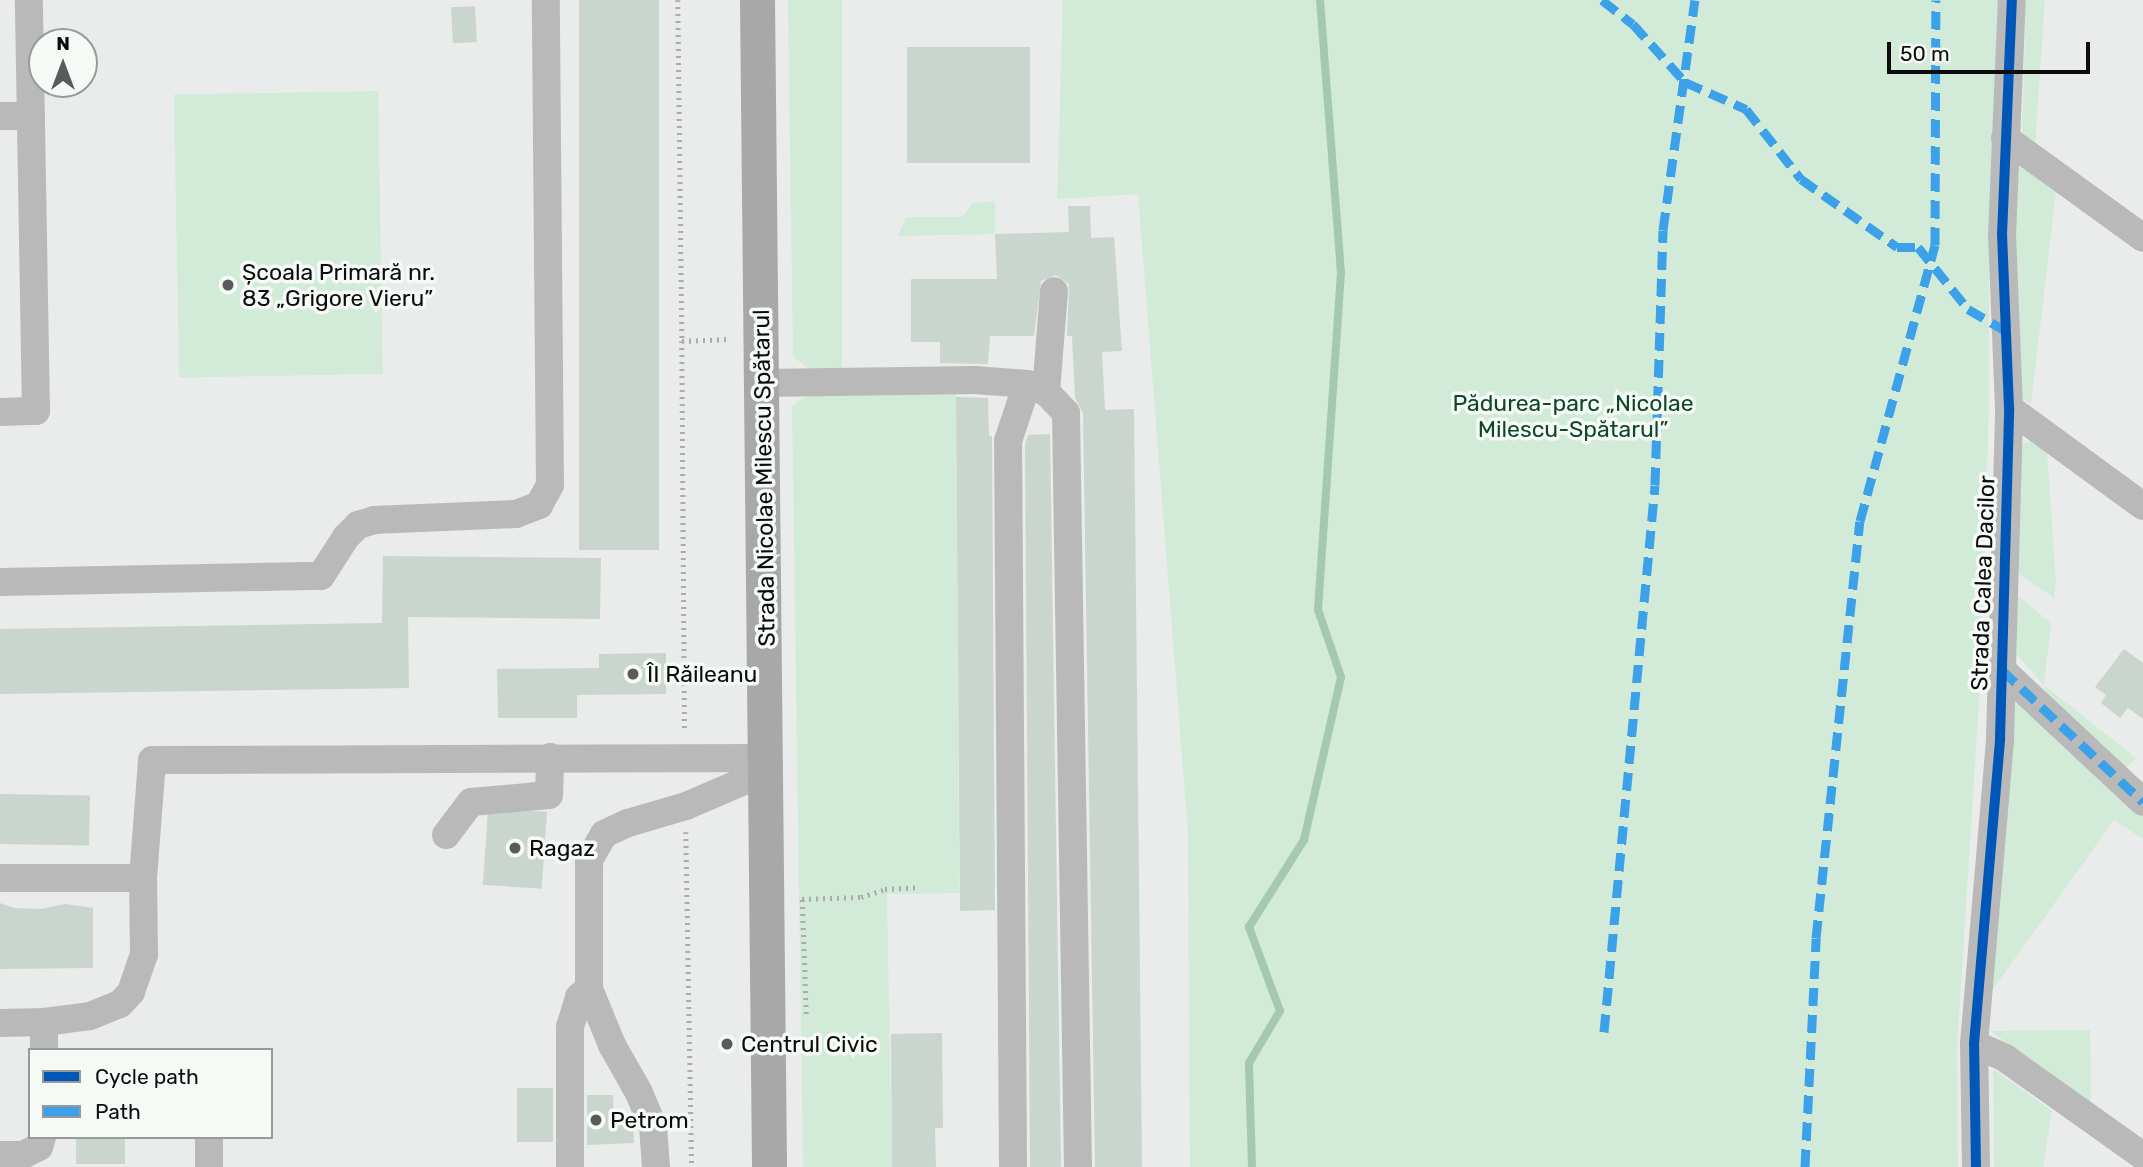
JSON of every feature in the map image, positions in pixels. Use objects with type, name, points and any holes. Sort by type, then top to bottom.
[{"type":"main road","name":"Strada Nicolae Milescu Spătarul","points":[[757,0],[767,758],[769,1167]]},
{"type":"street","points":[[0,412],[36,411],[29,0]]},
{"type":"street","points":[[0,582],[321,576],[346,537],[358,525],[374,520],[516,514],[539,505],[550,485],[546,0]]},
{"type":"street","name":"Strada Calea Dacilor","points":[[1976,1167],[1974,1044],[1999,750],[2002,670],[2009,408],[2001,235],[2012,0]]},
{"type":"street","points":[[0,117],[31,116]]},
{"type":"street","points":[[2005,138],[2143,238]]},
{"type":"street","points":[[1013,1167],[1008,441],[1036,388],[1054,290]]},
{"type":"street","points":[[763,383],[975,380],[1036,388],[1066,413],[1078,1167]]},
{"type":"street","points":[[2009,408],[2143,506]]},
{"type":"street","name":"Strada Calea Dacilor","points":[[2002,670],[2143,802]]},
{"type":"street","points":[[446,835],[471,802],[549,796],[550,757]]},
{"type":"street","points":[[0,1023],[44,1036],[120,1004],[131,992],[144,955],[143,878],[152,760],[767,758]]},
{"type":"street","points":[[656,1167],[653,1126],[638,1091],[612,1045],[589,989],[589,860],[595,844],[604,834],[628,823],[686,806],[744,781],[767,758]]},
{"type":"street","points":[[0,878],[143,878]]},
{"type":"street","points":[[570,1167],[570,1027],[579,997],[589,989]]},
{"type":"street","points":[[1974,1044],[2005,1058],[2143,1156]]},
{"type":"street","points":[[0,1155],[23,1155],[39,1147],[41,1139]]},
{"type":"street","points":[[209,1139],[209,1167]]},
{"type":"path","points":[[678,0],[686,757]]},
{"type":"path","points":[[682,341],[762,338]]},
{"type":"path","points":[[686,806],[692,1167]]},
{"type":"path","points":[[806,1014],[802,899],[861,897],[885,890],[918,887]]},
{"type":"green space","points":[[788,0],[842,0],[842,371],[812,371],[793,357]]},
{"type":"green space","name":"Pădurea-parc „Nicolae Milescu-Spătarul”","points":[[1063,0],[2000,0],[1989,223],[1989,405],[1980,685],[1957,1048],[1958,1167],[1190,1167],[1188,833],[1138,194],[1057,199]]},
{"type":"green space","points":[[2026,0],[2045,0],[2035,145],[2022,136]]},
{"type":"green space","points":[[378,91],[383,374],[179,378],[174,95]]},
{"type":"green space","points":[[2014,161],[2056,192],[2031,404],[2015,393]]},
{"type":"green space","points":[[995,201],[995,234],[898,236],[906,217],[962,217],[973,203]]},
{"type":"green space","points":[[956,392],[959,893],[887,894],[892,1167],[803,1167],[792,406],[808,394]]},
{"type":"green space","points":[[2030,441],[2047,452],[2056,581],[2054,598],[2018,573],[2020,445]]},
{"type":"green space","points":[[2017,595],[2051,623],[2044,685],[2017,655]]},
{"type":"green space","points":[[2044,685],[2136,758],[2123,771],[2048,699]]},
{"type":"green space","points":[[2015,697],[2143,815],[2143,839],[2114,820],[1991,992]]},
{"type":"green space","points":[[2090,1030],[2091,1102],[1990,1031]]},
{"type":"green space","points":[[1993,1069],[2052,1111],[2043,1167],[1994,1167]]},
{"type":"building","points":[[579,0],[659,0],[659,550],[579,550]]},
{"type":"building","points":[[475,6],[477,42],[453,43],[451,7]]},
{"type":"building","points":[[907,47],[1030,47],[1030,163],[907,163]]},
{"type":"building","points":[[1068,206],[1090,206],[1091,238],[1114,237],[1122,351],[1102,352],[1105,410],[1134,409],[1142,1167],[1095,1167],[1083,413],[1075,398],[1072,336],[1067,336],[1069,284],[1056,275],[1041,281],[1034,336],[990,336],[988,364],[940,363],[940,342],[911,342],[911,279],[997,279],[995,234],[1069,232]]},
{"type":"building","points":[[956,397],[988,398],[989,436],[992,436],[995,910],[960,911]]},
{"type":"building","points":[[1050,434],[1061,1167],[1030,1167],[1025,444],[1028,435]]},
{"type":"building","points":[[383,556],[601,558],[600,619],[408,617],[409,688],[0,694],[0,629],[382,623]]},
{"type":"building","points":[[2124,649],[2143,663],[2143,719],[2128,708],[2120,718],[2101,703],[2106,695],[2095,687]]},
{"type":"building","points":[[666,653],[666,694],[577,695],[577,718],[498,718],[497,669],[599,668],[599,654]]},
{"type":"building","points":[[0,794],[90,796],[89,846],[0,844]]},
{"type":"building","points":[[488,808],[547,812],[542,889],[483,885]]},
{"type":"building","points":[[0,903],[14,908],[41,909],[65,904],[93,908],[93,968],[0,969]]},
{"type":"building","points":[[942,1033],[943,1128],[935,1128],[936,1167],[892,1167],[891,1034]]},
{"type":"building","points":[[517,1088],[553,1088],[553,1142],[517,1142]]},
{"type":"building","points":[[587,1095],[613,1095],[614,1122],[633,1121],[634,1143],[587,1145]]},
{"type":"building","points":[[76,1139],[125,1139],[125,1164],[76,1164]]},
{"type":"waterway","points":[[1252,1167],[1249,1063],[1280,1011],[1249,927],[1304,840],[1341,677],[1318,610],[1341,273],[1320,0]]},
{"type":"marked path","points":[[1602,0],[1633,24],[1685,82],[1746,109],[1801,179],[1897,247],[1918,247],[1968,309],[2006,331]]},
{"type":"marked path","points":[[1604,1032],[1655,485],[1663,230],[1695,0]]},
{"type":"marked path","points":[[1805,1167],[1816,938],[1860,521],[1935,245],[1936,0]]},
{"type":"marked path","points":[[2002,670],[2143,802]]},
{"type":"cycle path","points":[[1976,1167],[1974,1044],[2000,738],[2009,408],[2002,235],[2012,0]]},
{"type":"place","name":"Școala Primară nr. 83 „Grigore Vieru”","points":[[228,285]]},
{"type":"place","name":"ÎI Răileanu","points":[[633,674]]},
{"type":"place","name":"Ragaz","points":[[515,848]]},
{"type":"place","name":"Centrul Civic","points":[[727,1044]]},
{"type":"place","name":"Petrom","points":[[596,1120]]}]
